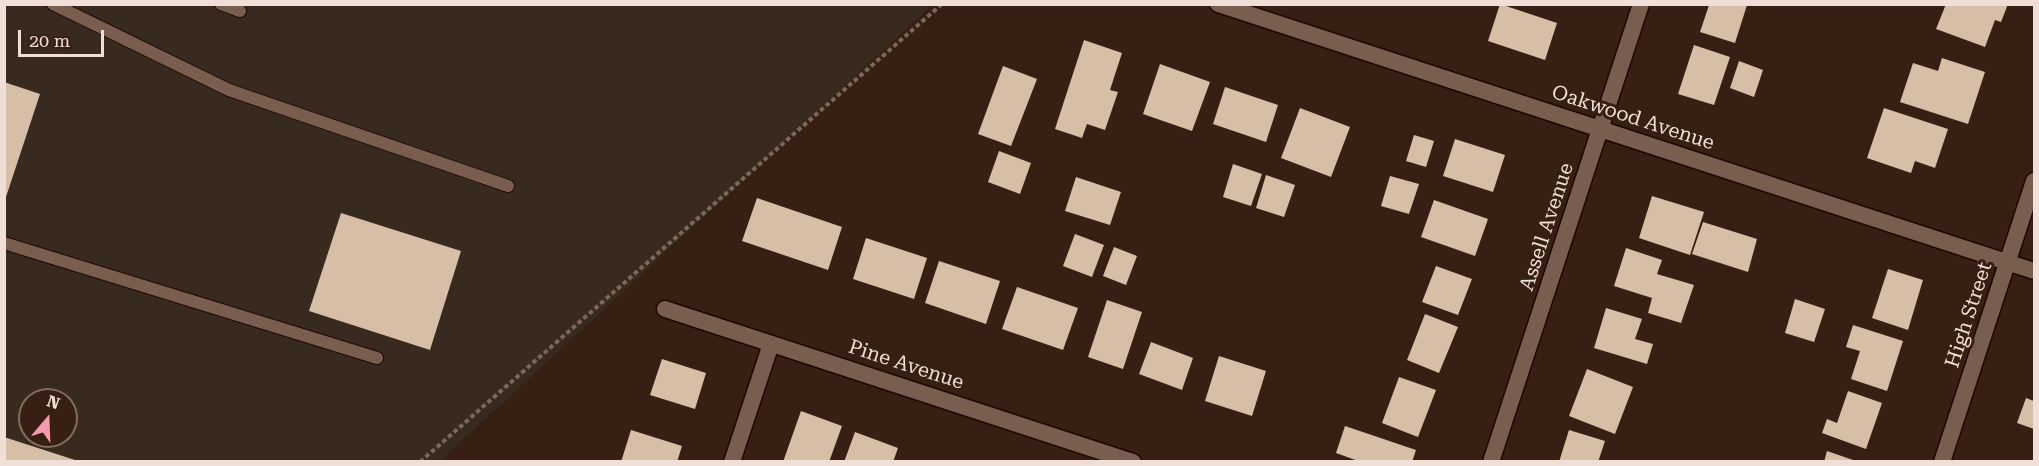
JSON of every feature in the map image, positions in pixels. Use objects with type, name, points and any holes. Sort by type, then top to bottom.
[{"type":"street","name":"Oakwood Avenue","points":[[1218,4],[2034,271]]},
{"type":"street","name":"Assell Avenue","points":[[1491,462],[1641,4]]},
{"type":"street","name":"High Street","points":[[1942,462],[2034,181]]},
{"type":"street","name":"Pine Avenue","points":[[665,309],[1123,460]]},
{"type":"street","points":[[732,462],[771,344]]},
{"type":"lane","points":[[53,4],[229,90],[508,186]]},
{"type":"lane","points":[[221,4],[240,11]]},
{"type":"lane","points":[[4,243],[377,358]]},
{"type":"path","points":[[420,462],[942,4]]},
{"type":"shaded area","points":[[4,5],[932,5],[439,462],[5,461]]},
{"type":"building","points":[[1500,4],[1557,23],[1545,60],[1488,41]]},
{"type":"building","points":[[1946,4],[2008,4],[2001,22],[1995,20],[1985,47],[1936,29]]},
{"type":"building","points":[[1709,5],[1747,5],[1735,43],[1700,32]]},
{"type":"building","points":[[1084,40],[1122,53],[1110,90],[1118,92],[1105,130],[1087,124],[1082,138],[1055,129]]},
{"type":"building","points":[[1694,45],[1730,57],[1714,105],[1678,94]]},
{"type":"building","points":[[1942,58],[1985,72],[1968,124],[1900,102],[1913,63],[1938,71]]},
{"type":"building","points":[[1739,61],[1763,70],[1754,97],[1730,88]]},
{"type":"building","points":[[1160,64],[1210,82],[1192,131],[1143,114]]},
{"type":"building","points":[[1003,66],[1037,79],[1011,146],[978,134]]},
{"type":"building","points":[[4,82],[40,94],[5,200],[4,200]]},
{"type":"building","points":[[1225,87],[1278,105],[1266,142],[1213,124]]},
{"type":"building","points":[[1300,108],[1350,127],[1331,177],[1281,158]]},
{"type":"building","points":[[1884,108],[1948,129],[1935,168],[1915,161],[1911,173],[1867,158]]},
{"type":"building","points":[[1414,135],[1434,141],[1426,167],[1406,161]]},
{"type":"building","points":[[1455,139],[1505,155],[1493,192],[1443,176]]},
{"type":"building","points":[[999,151],[1031,163],[1020,194],[988,182]]},
{"type":"building","points":[[1233,164],[1262,174],[1251,206],[1223,197]]},
{"type":"building","points":[[1266,175],[1295,185],[1284,217],[1256,208]]},
{"type":"building","points":[[1390,176],[1419,184],[1409,214],[1381,206]]},
{"type":"building","points":[[1076,177],[1121,192],[1110,225],[1065,211]]},
{"type":"building","points":[[1652,196],[1704,212],[1690,255],[1639,238]]},
{"type":"building","points":[[757,198],[842,227],[828,270],[742,241]]},
{"type":"building","points":[[1434,200],[1488,219],[1475,256],[1421,237]]},
{"type":"building","points":[[341,213],[461,251],[430,350],[309,311]]},
{"type":"building","points":[[1703,222],[1757,239],[1748,272],[1692,254]]},
{"type":"building","points":[[1075,234],[1104,245],[1092,277],[1063,266]]},
{"type":"building","points":[[866,238],[927,258],[914,299],[853,279]]},
{"type":"building","points":[[1114,247],[1137,256],[1126,285],[1103,276]]},
{"type":"building","points":[[1626,248],[1662,260],[1657,274],[1694,285],[1681,323],[1648,313],[1652,298],[1614,286]]},
{"type":"building","points":[[939,261],[1000,281],[986,324],[925,303]]},
{"type":"building","points":[[1436,266],[1472,279],[1458,315],[1422,302]]},
{"type":"building","points":[[1888,269],[1923,280],[1908,330],[1872,318]]},
{"type":"building","points":[[1017,287],[1078,308],[1063,350],[1002,329]]},
{"type":"building","points":[[1795,299],[1825,309],[1814,342],[1785,333]]},
{"type":"building","points":[[1107,300],[1142,312],[1123,369],[1088,357]]},
{"type":"building","points":[[1606,308],[1642,319],[1635,339],[1653,344],[1647,364],[1594,348]]},
{"type":"building","points":[[1425,314],[1458,327],[1439,373],[1407,360]]},
{"type":"building","points":[[1853,325],[1903,341],[1887,391],[1851,379],[1860,351],[1846,347]]},
{"type":"building","points":[[1151,342],[1193,358],[1182,390],[1139,374]]},
{"type":"building","points":[[1219,356],[1266,371],[1252,416],[1205,401]]},
{"type":"building","points":[[662,359],[706,373],[695,409],[650,395]]},
{"type":"building","points":[[1587,369],[1633,387],[1615,434],[1569,416]]},
{"type":"building","points":[[1399,377],[1436,390],[1418,437],[1382,423]]},
{"type":"building","points":[[1848,391],[1882,403],[1866,449],[1822,433],[1827,419],[1837,423]]},
{"type":"building","points":[[2026,398],[2034,401],[2034,429],[2017,423]]},
{"type":"building","points":[[801,411],[842,426],[829,462],[783,462]]},
{"type":"building","points":[[1345,426],[1416,450],[1412,462],[1361,462],[1336,453]]},
{"type":"building","points":[[631,430],[682,446],[677,462],[621,462]]},
{"type":"building","points":[[1569,430],[1605,441],[1598,462],[1559,462]]},
{"type":"building","points":[[855,432],[898,448],[893,462],[844,462]]},
{"type":"building","points":[[4,437],[18,442],[18,448],[38,448],[78,461],[78,462],[4,462]]},
{"type":"building","points":[[1827,451],[1856,461],[1856,462],[1824,462]]}]
